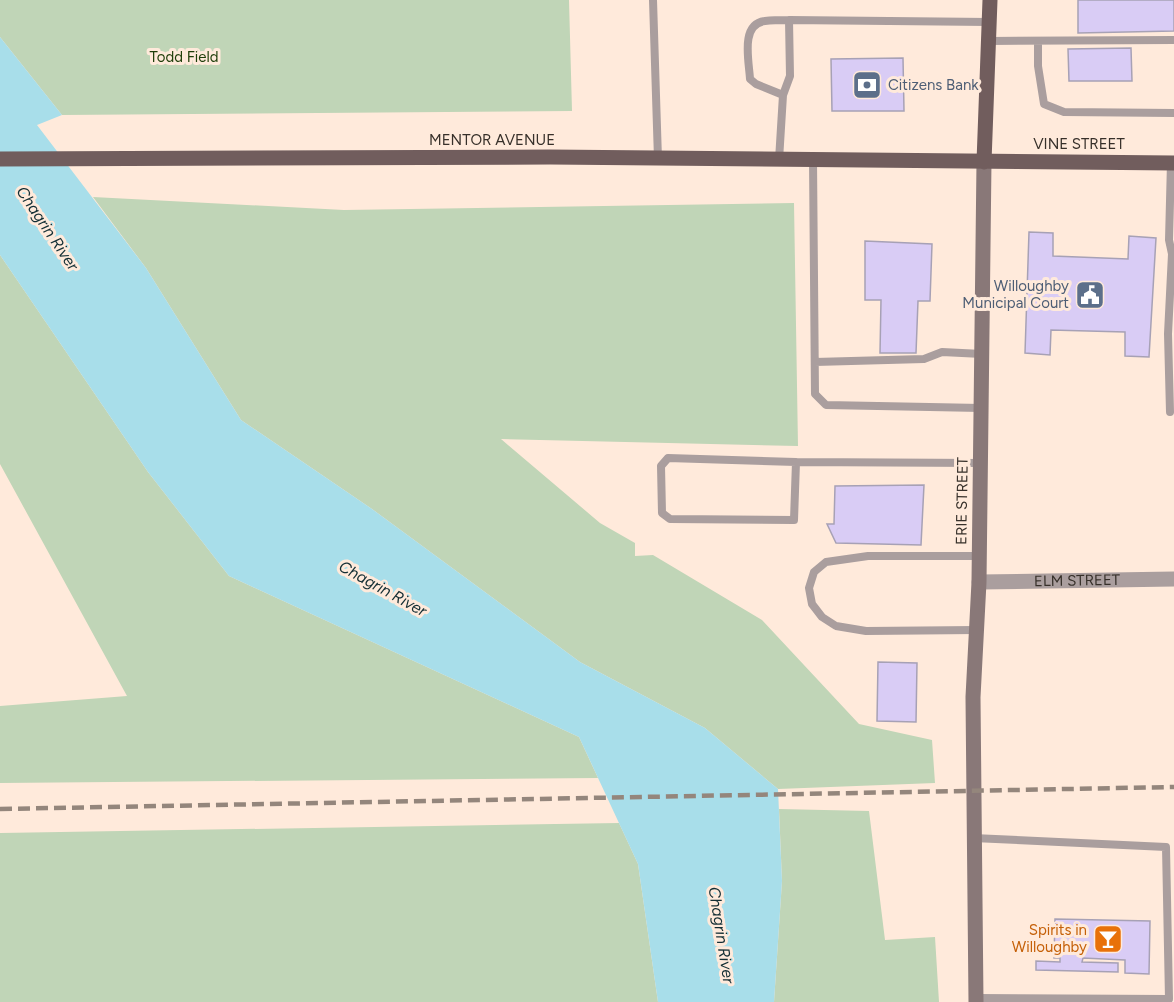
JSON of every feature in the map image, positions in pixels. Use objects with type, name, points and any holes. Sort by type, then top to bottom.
[{"type":"main road","name":"ERIE STREET","points":[[984,162],[990,0]]},
{"type":"main road","name":"MENTOR AVENUE","points":[[0,159],[658,159],[984,162]]},
{"type":"main road","name":"VINE STREET","points":[[984,162],[1172,163]]},
{"type":"street","name":"ERIE STREET","points":[[976,1000],[973,697],[979,582],[984,162]]},
{"type":"street","name":"ELM STREET","points":[[979,582],[1174,579]]},
{"type":"lane","points":[[653,0],[658,159]]},
{"type":"lane","points":[[779,160],[783,95],[790,76],[789,20]]},
{"type":"lane","points":[[783,95],[756,84],[750,79],[748,35],[754,25],[763,21],[989,22]]},
{"type":"lane","points":[[989,40],[1038,42],[1174,40]]},
{"type":"lane","points":[[1038,42],[1038,66],[1044,104],[1064,112],[1174,113]]},
{"type":"lane","points":[[813,160],[815,394],[826,405],[981,408]]},
{"type":"lane","points":[[1170,412],[1168,334],[1172,254],[1169,240],[1172,163]]},
{"type":"lane","points":[[815,362],[924,359],[942,352],[982,354]]},
{"type":"lane","points":[[796,462],[794,520],[670,519],[662,513],[661,466],[668,458],[796,462],[980,463]]},
{"type":"lane","points":[[976,630],[866,631],[836,626],[822,617],[812,604],[809,588],[814,572],[826,562],[868,556],[979,556]]},
{"type":"lane","points":[[973,838],[1170,848],[1172,999],[976,1000]]},
{"type":"green space","name":"Todd Field","points":[[0,0],[569,0],[572,111],[62,115],[0,37]]},
{"type":"green space","points":[[93,197],[344,210],[794,203],[798,446],[501,439],[600,523],[635,543],[635,556],[653,555],[762,620],[859,724],[932,740],[935,783],[778,789],[705,728],[580,662],[372,509],[241,420],[146,268]]},
{"type":"green space","points":[[0,255],[148,472],[229,576],[579,737],[598,778],[0,783],[0,706],[127,696],[0,464]]},
{"type":"green space","points":[[779,809],[869,811],[885,940],[935,937],[939,1002],[774,1002],[782,881]]},
{"type":"green space","points":[[619,823],[638,864],[658,1002],[0,1002],[0,833]]},
{"type":"water","name":"Chagrin River","points":[[0,37],[62,115],[37,125],[146,268],[241,420],[372,509],[580,662],[705,728],[778,789],[782,881],[774,1002],[658,1002],[638,864],[579,737],[229,576],[148,472],[0,255]]},
{"type":"building","points":[[1078,0],[1174,0],[1174,31],[1078,33]]},
{"type":"building","points":[[1131,48],[1132,81],[1069,81],[1068,49]]},
{"type":"building","name":"Citizens Bank","points":[[903,58],[904,111],[832,111],[831,59]]},
{"type":"building","name":"Willoughby Municipal Court","points":[[1029,232],[1053,233],[1053,256],[1128,259],[1129,236],[1156,238],[1149,357],[1125,356],[1125,332],[1051,330],[1050,355],[1025,353]]},
{"type":"building","points":[[865,241],[932,244],[930,301],[918,301],[916,353],[880,353],[881,300],[865,300]]},
{"type":"building","points":[[924,485],[921,545],[836,543],[827,524],[834,524],[835,486]]},
{"type":"building","points":[[878,662],[917,663],[916,722],[877,721]]},
{"type":"building","points":[[1055,919],[1150,921],[1149,974],[1125,973],[1125,960],[1083,958],[1082,962],[1118,963],[1118,972],[1036,970],[1036,961],[1060,962],[1060,958],[1054,958]]},
{"type":"railway","points":[[0,809],[1174,787]]},
{"type":"place","name":"Citizens Bank","points":[[867,85]]},
{"type":"place","name":"Willoughby Municipal Court","points":[[1090,295]]},
{"type":"place","name":"Spirits in Willoughby","points":[[1108,939]]}]
